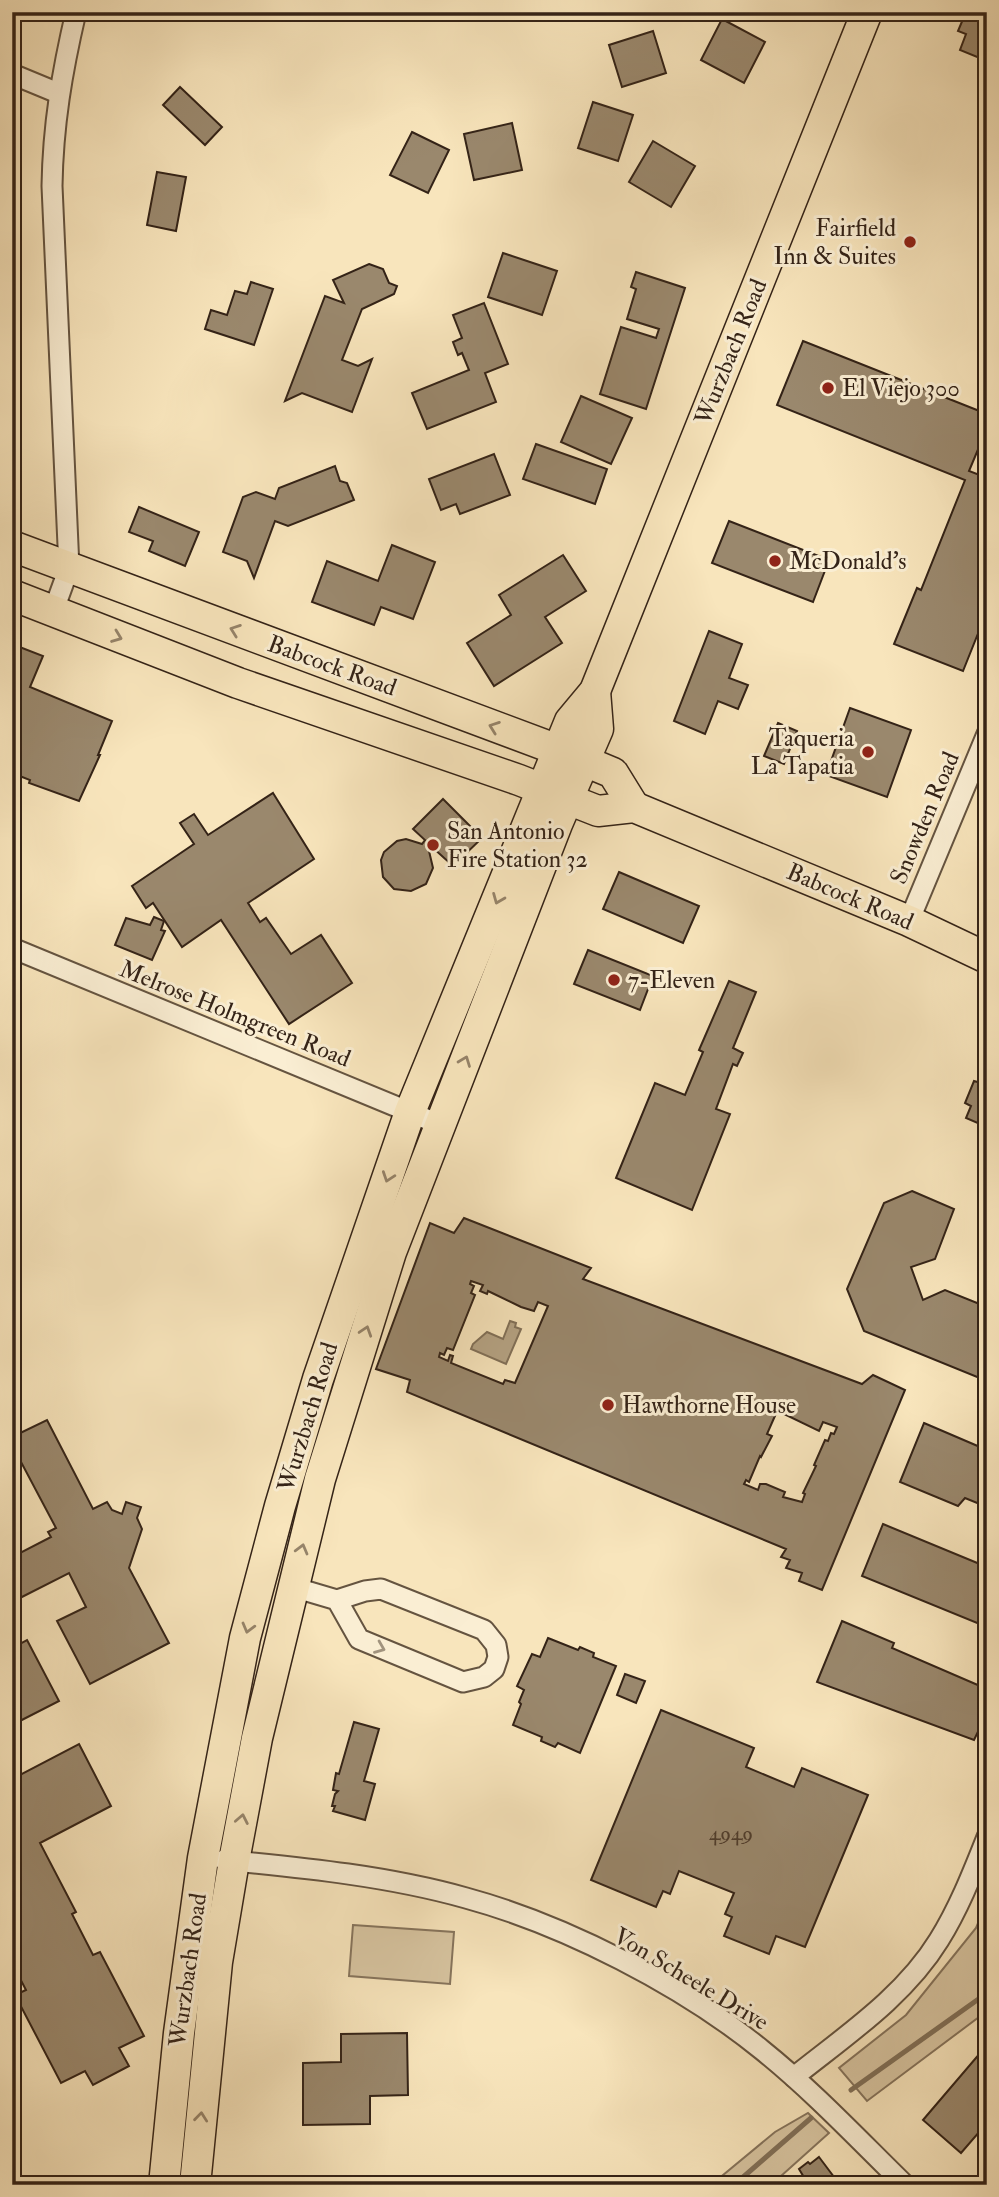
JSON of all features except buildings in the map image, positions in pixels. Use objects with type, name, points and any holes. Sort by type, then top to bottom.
[{"type":"main road","name":"Wurzbach Road","points":[[163,2185],[178,2033],[203,1857],[245,1638],[280,1506],[318,1379],[410,1112],[572,756],[597,729],[595,691],[867,12]]},
{"type":"main road","name":"Babcock Road","points":[[12,546],[572,756],[612,773],[634,807]]},
{"type":"main road","name":"Babcock Road","points":[[12,595],[238,683],[598,811],[634,807],[909,921],[987,958]]},
{"type":"main road","name":"Wurzbach Road","points":[[195,2185],[217,1962],[234,1861],[257,1738],[320,1479],[391,1252],[441,1125],[555,795]]},
{"type":"street","points":[[53,612],[69,568],[52,186],[53,139],[58,93],[76,12]]},
{"type":"street","points":[[12,74],[58,93]]},
{"type":"street","name":"Snowden Road","points":[[909,921],[987,734]]},
{"type":"street","name":"Melrose Holmgreen Road","points":[[12,948],[441,1125]]},
{"type":"street","points":[[293,1587],[337,1600],[381,1589],[484,1630],[496,1645],[498,1657],[494,1669],[484,1677],[463,1682],[359,1639],[337,1600]]},
{"type":"street","points":[[794,2077],[879,2009],[921,1965],[945,1929],[987,1837]]},
{"type":"street","name":"Von Scheele Drive","points":[[203,1857],[389,1880],[466,1898],[535,1921],[627,1963],[705,2010],[760,2049],[794,2077],[905,2185]]},
{"type":"shaded area","points":[[510,1321],[521,1329],[506,1364],[471,1349],[487,1332],[503,1339]]},
{"type":"shaded area","points":[[987,1902],[987,2011],[867,2101],[839,2068],[906,2015],[976,1928]]},
{"type":"shaded area","points":[[353,1925],[454,1932],[450,1984],[349,1976]]},
{"type":"shaded area","points":[[808,2113],[829,2133],[771,2185],[711,2185],[775,2132]]},
{"type":"waterway","points":[[851,2090],[987,1993]]},
{"type":"waterway","points":[[734,2185],[811,2118]]},
{"type":"place","name":"Fairfield Inn & Suites","points":[[910,242]]},
{"type":"place","name":"El Viejo 300","points":[[828,388]]},
{"type":"place","name":"McDonald's","points":[[775,561]]},
{"type":"place","name":"Taqueria La Tapatia","points":[[868,752]]},
{"type":"place","name":"San Antonio Fire Station 32","points":[[433,845]]},
{"type":"place","name":"7-Eleven","points":[[614,980]]},
{"type":"place","name":"Hawthorne House","points":[[608,1405]]}]
